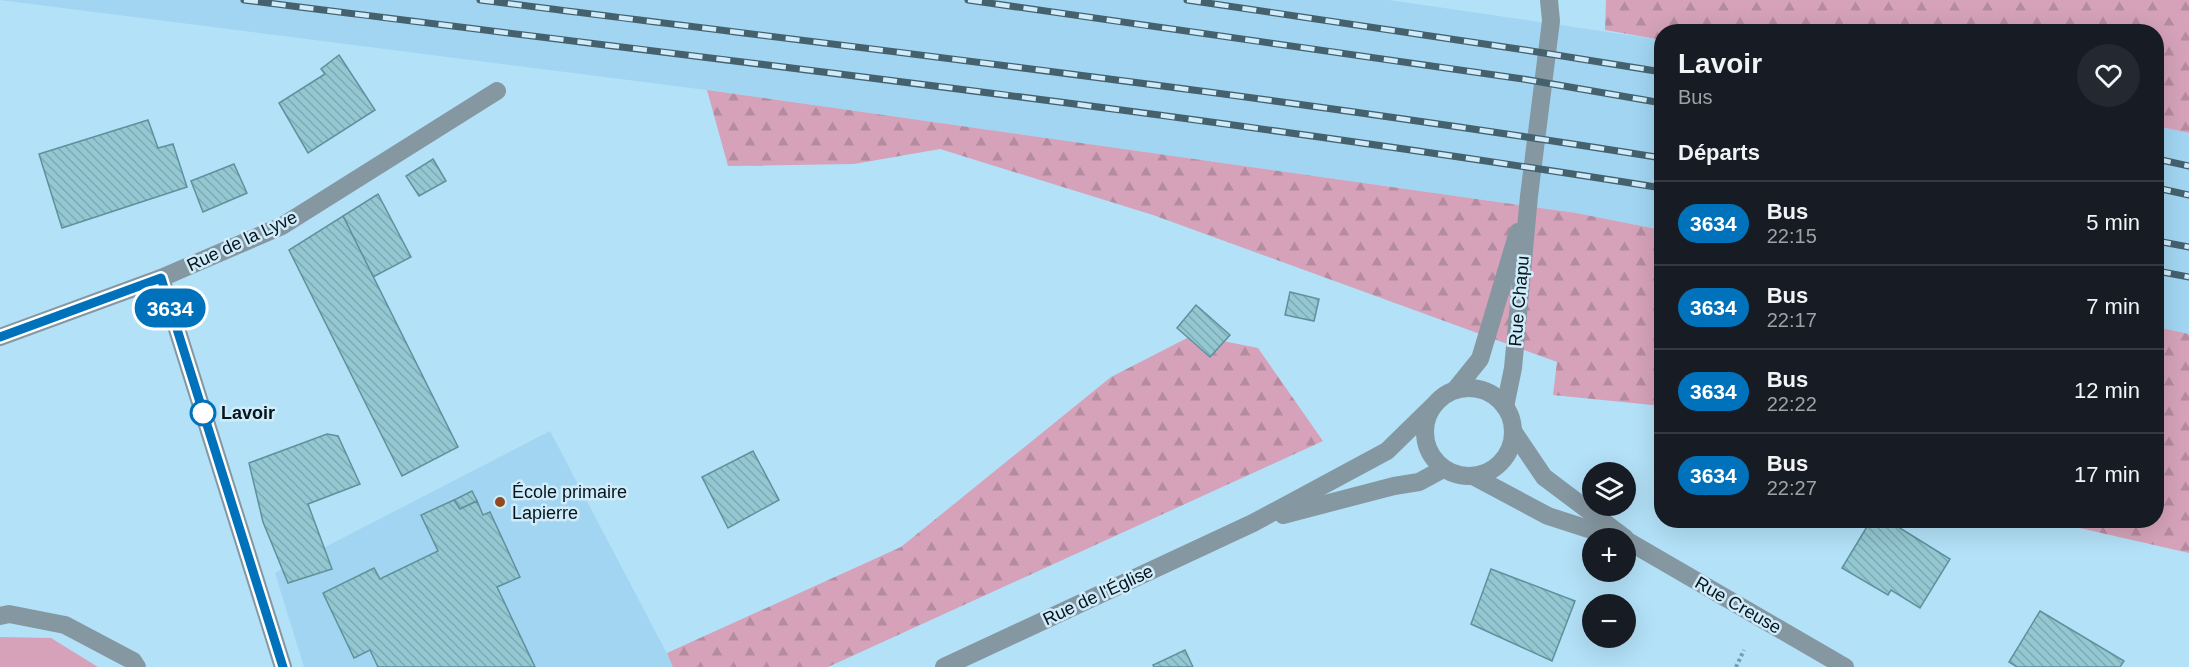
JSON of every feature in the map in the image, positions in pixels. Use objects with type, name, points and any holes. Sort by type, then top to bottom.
[{"type":"street","name":"Rue Chapu","points":[[1505,407],[1513,368],[1529,196],[1551,21],[1549,0]]},
{"type":"street","name":"Rue de la Lyve","points":[[0,337],[161,278],[282,226],[497,91]]},
{"type":"street","name":"Rue Chapu","points":[[1455,390],[1480,359],[1529,196]]},
{"type":"street","points":[[161,278],[283,667]]},
{"type":"street","points":[[1468,388],[1483,390],[1495,396],[1511,416],[1514,431],[1511,447],[1504,461],[1490,471],[1475,477],[1457,475],[1443,469],[1430,453],[1425,439],[1426,420],[1433,406],[1455,390],[1468,388]]},
{"type":"street","name":"Rue de l'Église","points":[[944,667],[1253,523],[1387,452],[1433,406]]},
{"type":"street","name":"Rue Creuse","points":[[1514,431],[1544,477],[1610,528]]},
{"type":"street","name":"Rue de l'Église","points":[[1253,523],[1394,486],[1419,482],[1443,469]]},
{"type":"street","name":"Rue Creuse","points":[[1475,477],[1548,516],[1586,528]]},
{"type":"street","name":"Rue Creuse","points":[[1636,546],[1845,667]]},
{"type":"street","points":[[0,616],[9,614],[65,625],[133,661],[137,667]]},
{"type":"shaded area","points":[[0,0],[1389,0],[1654,39],[1654,228],[1576,213],[707,90]]},
{"type":"shaded area","points":[[2164,128],[2189,133],[2189,334],[2164,329]]},
{"type":"shaded area","name":"École primaire Lapierre","points":[[550,431],[674,667],[304,667],[275,573]]},
{"type":"green space","points":[[1606,0],[2189,0],[2189,133],[2164,128],[2164,24],[1654,24],[1654,39],[1605,30]]},
{"type":"green space","points":[[707,90],[1576,213],[1654,228],[1654,405],[1553,395],[1557,362],[1153,215],[940,149],[854,164],[728,166]]},
{"type":"green space","points":[[2164,329],[2189,334],[2189,553],[2080,528],[2164,528]]},
{"type":"green space","points":[[1193,335],[1258,348],[1323,441],[828,667],[673,667],[667,653],[901,547],[1111,377]]},
{"type":"green space","points":[[0,637],[51,638],[98,667],[0,667]]},
{"type":"building","points":[[339,55],[375,110],[308,153],[279,103],[325,74],[321,69]]},
{"type":"building","points":[[148,120],[158,148],[173,144],[187,187],[62,228],[39,154]]},
{"type":"building","points":[[433,159],[446,181],[419,196],[406,176]]},
{"type":"building","points":[[234,164],[247,193],[203,212],[191,181]]},
{"type":"building","points":[[378,194],[411,257],[373,277],[343,216]]},
{"type":"building","points":[[343,216],[458,447],[402,476],[289,250]]},
{"type":"building","points":[[1290,292],[1319,299],[1314,321],[1285,315]]},
{"type":"building","points":[[1196,305],[1230,335],[1210,357],[1177,328]]},
{"type":"building","points":[[327,434],[338,436],[360,484],[308,504],[332,569],[288,583],[263,522],[249,463]]},
{"type":"building","points":[[753,451],[779,500],[728,528],[702,477]]},
{"type":"building","points":[[472,491],[477,501],[460,509],[454,500]]},
{"type":"building","points":[[454,500],[460,509],[477,501],[483,515],[490,512],[520,577],[497,587],[535,667],[378,667],[370,650],[354,658],[323,593],[374,568],[380,579],[438,551],[421,515]]},
{"type":"building","points":[[1866,528],[1900,528],[1950,559],[1920,608],[1891,590],[1888,595],[1842,568]]},
{"type":"building","points":[[1491,569],[1575,601],[1552,661],[1471,624]]},
{"type":"building","points":[[2040,611],[2124,661],[2120,667],[2017,667],[2009,662]]},
{"type":"building","points":[[1185,650],[1193,667],[1154,667],[1153,665]]},
{"type":"railway","points":[[244,0],[1131,111],[1654,187]]},
{"type":"railway","points":[[480,0],[1219,94],[1654,157]]},
{"type":"railway","points":[[968,0],[1523,79],[1654,102]]},
{"type":"railway","points":[[1187,0],[1654,71]]},
{"type":"railway","points":[[2164,161],[2189,166]]},
{"type":"railway","points":[[2164,190],[2189,195]]},
{"type":"railway","points":[[2164,242],[2189,247]]},
{"type":"railway","points":[[2164,272],[2189,277]]},
{"type":"bus line","name":"3634","points":[[0,337],[161,278],[283,667]]},
{"type":"place","name":"Lavoir","points":[[203,413]]},
{"type":"place","name":"École primaire Lapierre","points":[[500,502]]}]
